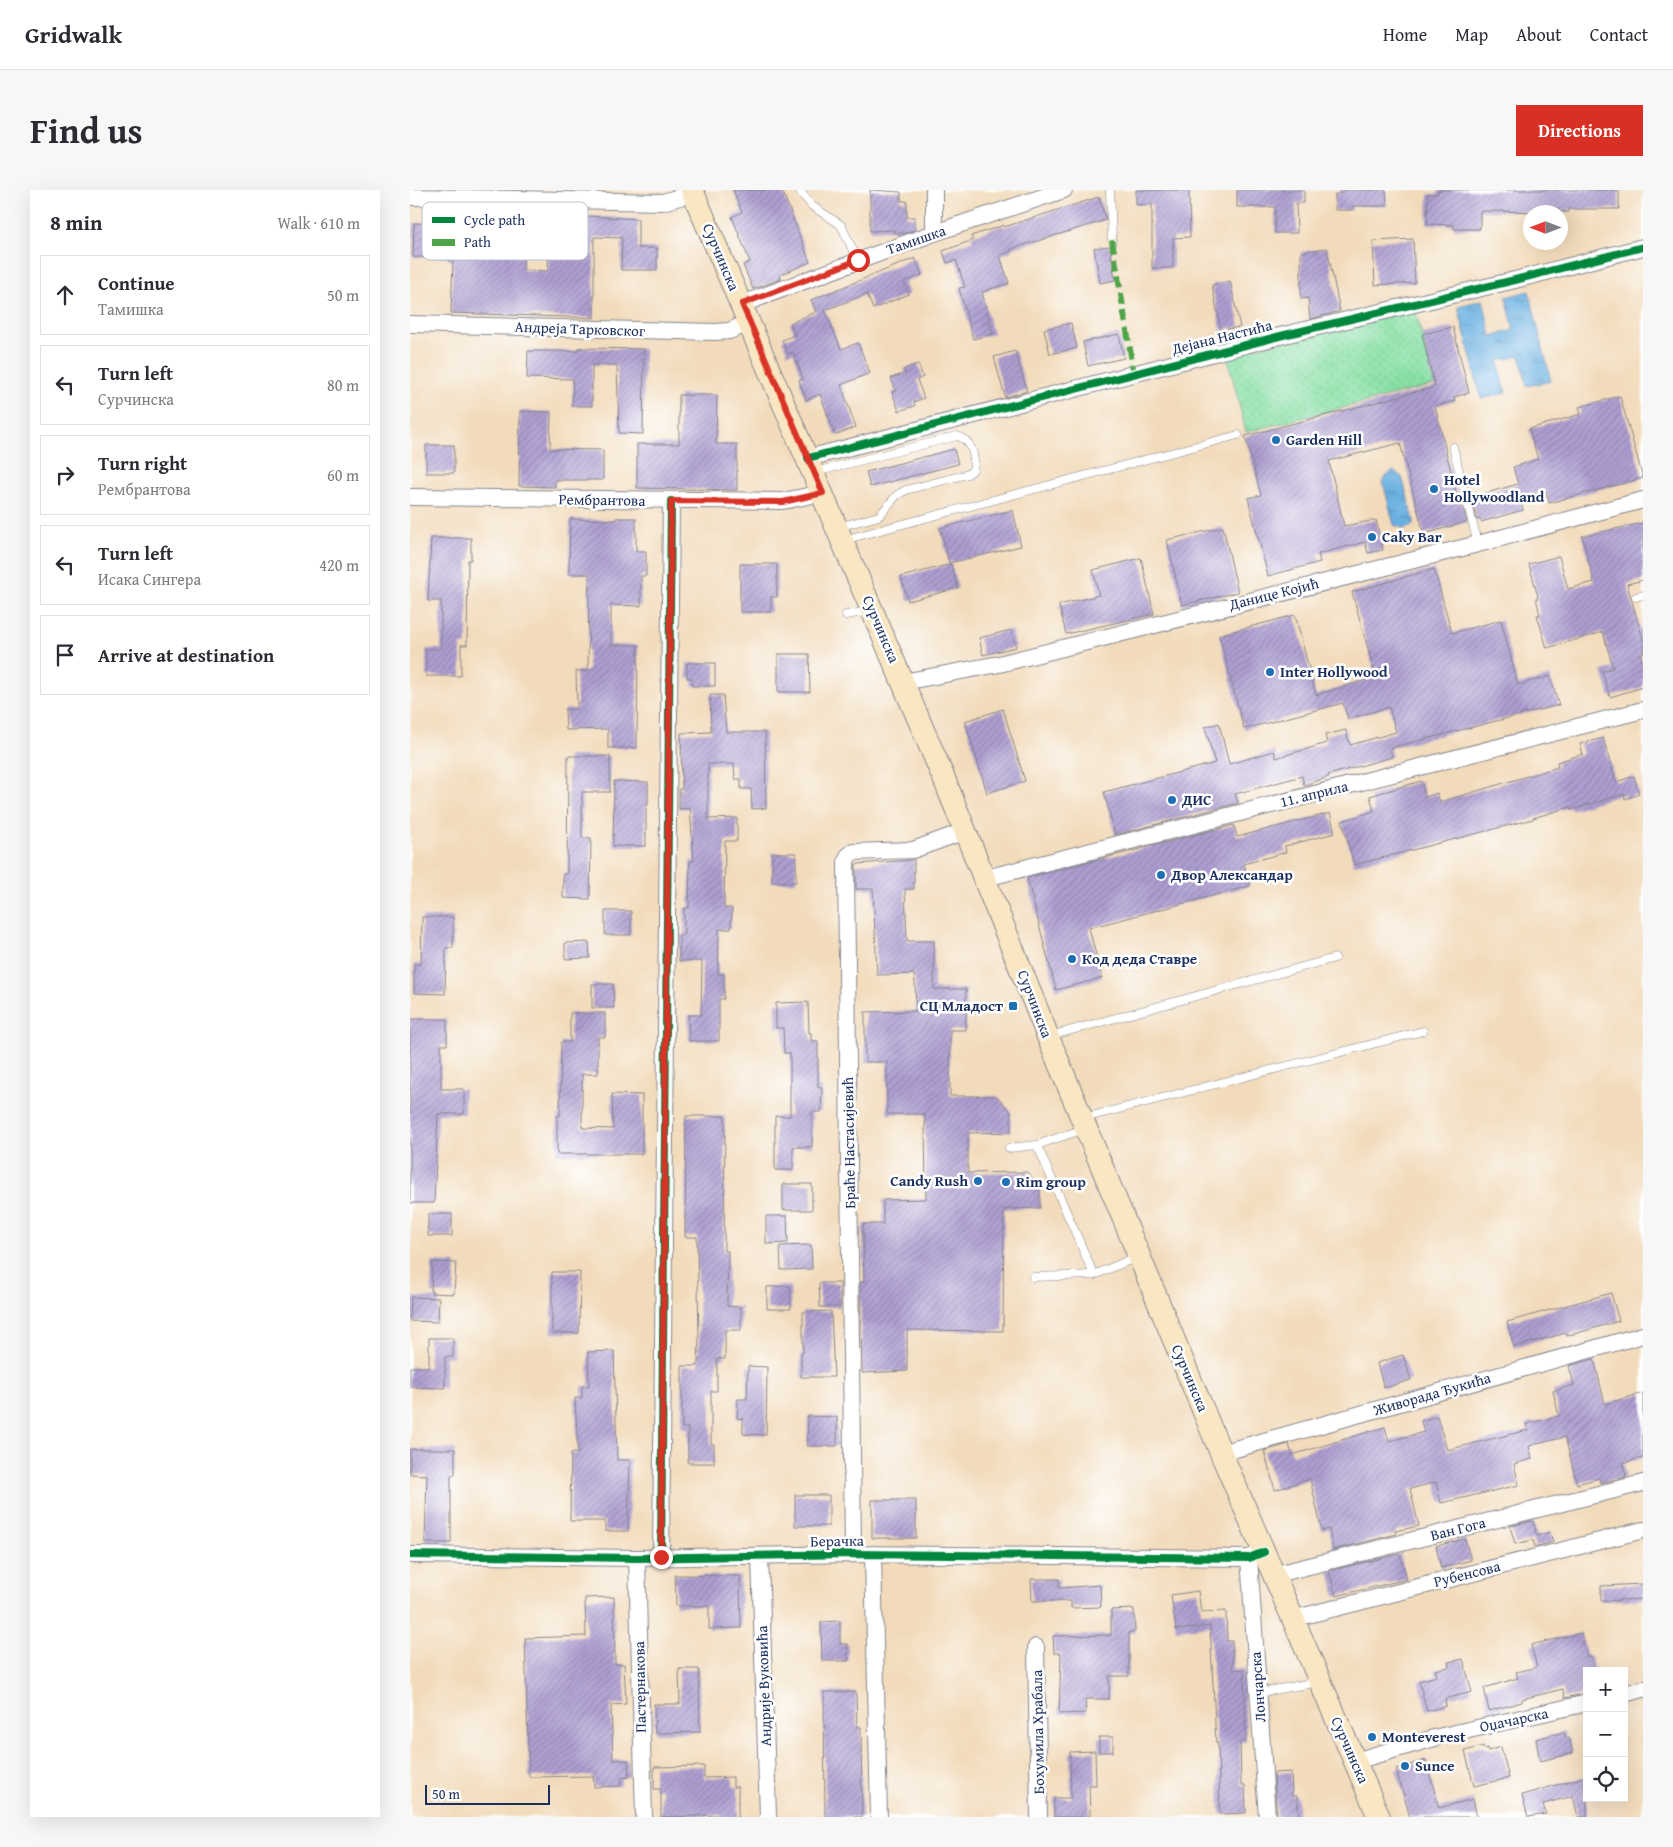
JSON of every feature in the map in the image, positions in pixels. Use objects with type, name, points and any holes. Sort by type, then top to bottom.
[{"type":"main road","name":"Сурчинска","points":[[692,191],[816,474],[986,878],[1048,1037],[1222,1453],[1256,1555],[1273,1575],[1379,1817]]},
{"type":"street","points":[[934,190],[934,233]]},
{"type":"street","name":"Тамишка","points":[[746,314],[858,260],[1064,190]]},
{"type":"street","points":[[410,197],[663,202],[692,191]]},
{"type":"street","name":"Дејана Настића","points":[[816,474],[1280,336],[1515,280],[1643,247]]},
{"type":"street","name":"Андреја Тарковског","points":[[410,324],[715,332],[728,331],[746,314]]},
{"type":"street","name":"Рембрантова","points":[[410,497],[783,502],[816,474]]},
{"type":"street","name":"Данице Којић","points":[[903,682],[999,664],[1478,544],[1643,500]]},
{"type":"street","points":[[661,1557],[671,501]]},
{"type":"street","name":"11. априла","points":[[986,878],[1643,710]]},
{"type":"street","name":"Браће Настасијевић","points":[[853,1554],[846,862],[849,855],[853,852],[913,850],[966,831]]},
{"type":"street","name":"Живорада Ђукића","points":[[1222,1453],[1643,1335]]},
{"type":"street","name":"Ван Гога","points":[[1273,1575],[1643,1483]]},
{"type":"street","name":"Рубенсова","points":[[1292,1619],[1643,1530]]},
{"type":"street","name":"Берачка","points":[[410,1555],[637,1558],[853,1554],[1256,1555]]},
{"type":"street","points":[[873,1554],[879,1817]]},
{"type":"street","name":"Лончарска","points":[[1256,1555],[1258,1693],[1267,1817]]},
{"type":"street","name":"Андрије Вуковића","points":[[760,1556],[768,1817]]},
{"type":"street","name":"Пастернакова","points":[[637,1558],[644,1817]]},
{"type":"street","name":"Бохумила Храбала","points":[[1036,1647],[1039,1817]]},
{"type":"street","points":[[1628,1693],[1643,1689]]},
{"type":"street","name":"Оџачарска","points":[[1355,1761],[1438,1737],[1583,1704]]},
{"type":"lane","points":[[799,190],[812,206],[842,225],[858,260]]},
{"type":"lane","points":[[1110,190],[1112,240]]},
{"type":"lane","points":[[841,533],[1238,435]]},
{"type":"lane","points":[[816,474],[957,436],[965,438],[969,442],[975,462],[973,470],[968,474],[906,490],[898,495],[879,516],[841,533]]},
{"type":"lane","points":[[1453,447],[1478,544]]},
{"type":"lane","points":[[846,615],[873,611]]},
{"type":"lane","points":[[1048,1037],[1335,958]]},
{"type":"lane","points":[[1009,1148],[1037,1145],[1084,1124],[1423,1031]]},
{"type":"lane","points":[[1037,1145],[1094,1275]]},
{"type":"lane","points":[[1033,1277],[1094,1275],[1139,1256]]},
{"type":"lane","points":[[1258,1693],[1319,1682]]},
{"type":"green space","points":[[1415,308],[1434,385],[1246,432],[1227,355]]},
{"type":"water","points":[[1529,291],[1551,381],[1527,386],[1520,356],[1498,361],[1506,393],[1481,399],[1458,306],[1483,300],[1491,336],[1514,330],[1506,297]]},
{"type":"water","points":[[1393,471],[1402,477],[1414,521],[1413,525],[1405,529],[1394,525],[1383,482],[1385,477]]},
{"type":"building","points":[[733,190],[782,190],[810,262],[780,275],[781,279],[753,289],[743,265],[750,262],[732,217],[742,212]]},
{"type":"building","points":[[870,190],[901,192],[901,201],[907,201],[907,217],[915,217],[915,229],[906,233],[894,233],[894,230],[870,231]]},
{"type":"building","points":[[1136,190],[1189,190],[1190,237],[1173,238],[1173,268],[1152,268],[1152,204],[1136,205]]},
{"type":"building","points":[[1237,190],[1304,190],[1304,203],[1296,203],[1297,233],[1275,233],[1275,207],[1237,207]]},
{"type":"building","points":[[1340,190],[1386,190],[1387,206],[1352,206],[1352,210],[1335,210],[1335,194],[1340,194]]},
{"type":"building","points":[[1438,190],[1619,190],[1619,209],[1569,209],[1568,212],[1568,205],[1523,205],[1523,211],[1480,211],[1480,229],[1454,229],[1454,225],[1427,224],[1428,194],[1438,194]]},
{"type":"building","points":[[1099,197],[1106,220],[1011,249],[1011,251],[1000,256],[1009,283],[982,292],[993,334],[973,339],[959,288],[965,287],[956,260],[947,263],[943,251],[973,240],[971,236]]},
{"type":"building","points":[[588,216],[638,219],[638,248],[657,248],[657,270],[621,270],[622,238],[594,237],[594,318],[451,313],[453,261],[449,260],[523,260],[523,270],[548,271],[548,260],[588,260]]},
{"type":"building","points":[[414,223],[422,223],[422,257],[413,257]]},
{"type":"building","points":[[1413,239],[1415,283],[1375,285],[1373,241]]},
{"type":"building","points":[[1110,246],[1115,280],[1100,283],[1094,248]]},
{"type":"building","points":[[1327,248],[1340,311],[1310,319],[1308,298],[1301,299],[1301,252]]},
{"type":"building","points":[[915,258],[922,275],[904,282],[909,294],[873,309],[867,294],[825,310],[841,349],[858,343],[870,373],[841,385],[856,427],[835,435],[820,394],[806,400],[799,380],[803,379],[793,352],[788,354],[782,340],[795,335],[790,323],[816,312],[811,300]]},
{"type":"building","points":[[1230,281],[1240,327],[1221,330],[1212,285]]},
{"type":"building","points":[[1071,323],[1077,348],[1050,354],[1044,329]]},
{"type":"building","points":[[1453,327],[1469,393],[1454,397],[1455,401],[1435,406],[1458,501],[1461,501],[1467,522],[1424,534],[1400,443],[1329,461],[1344,526],[1376,520],[1383,550],[1368,553],[1365,542],[1318,554],[1320,562],[1268,576],[1248,498],[1261,495],[1245,436],[1435,387],[1422,334]]},
{"type":"building","points":[[1119,334],[1124,358],[1088,366],[1083,342]]},
{"type":"building","points":[[578,348],[644,349],[643,434],[619,433],[617,365],[592,365],[592,406],[572,406],[573,379],[527,378],[528,351],[578,351]]},
{"type":"building","points":[[1015,351],[1027,391],[1005,397],[994,357]]},
{"type":"building","points":[[918,364],[923,377],[917,380],[924,398],[914,402],[915,406],[899,411],[892,392],[896,391],[891,378],[906,373],[904,369]]},
{"type":"building","points":[[679,395],[717,395],[716,444],[737,444],[737,490],[637,488],[637,444],[679,444]]},
{"type":"building","points":[[1620,396],[1643,478],[1549,503],[1546,490],[1520,498],[1523,510],[1481,522],[1480,519],[1477,520],[1472,497],[1518,484],[1513,467],[1538,459],[1529,429],[1581,414],[1579,407]]},
{"type":"building","points":[[520,411],[551,412],[550,449],[603,450],[603,480],[555,480],[555,487],[519,486]]},
{"type":"building","points":[[426,445],[454,445],[454,473],[426,473]]},
{"type":"building","points":[[954,449],[958,464],[870,487],[866,472]]},
{"type":"building","points":[[1013,510],[1021,546],[949,563],[940,528]]},
{"type":"building","points":[[616,518],[636,518],[636,551],[646,551],[646,576],[641,576],[641,606],[611,605],[611,645],[638,645],[637,748],[608,748],[608,729],[566,730],[565,709],[577,709],[576,671],[588,671],[589,574],[569,574],[570,519],[616,520]]},
{"type":"building","points":[[1643,523],[1643,580],[1627,584],[1643,639],[1643,653],[1640,654],[1643,665],[1643,687],[1610,697],[1602,671],[1613,668],[1603,632],[1547,648],[1537,615],[1540,615],[1536,598],[1538,597],[1529,564],[1559,556],[1568,589],[1594,582],[1582,536]]},
{"type":"building","points":[[1223,527],[1238,592],[1182,605],[1167,540]]},
{"type":"building","points":[[431,538],[471,538],[471,560],[468,560],[467,645],[461,645],[461,676],[426,676],[426,649],[441,649],[441,601],[428,601]]},
{"type":"building","points":[[1141,558],[1154,614],[1066,634],[1059,605],[1099,595],[1093,570]]},
{"type":"building","points":[[740,564],[777,564],[777,597],[771,597],[771,612],[740,612]]},
{"type":"building","points":[[951,564],[958,588],[908,601],[901,577]]},
{"type":"building","points":[[1434,569],[1452,633],[1501,620],[1518,685],[1550,676],[1559,705],[1390,748],[1392,757],[1328,775],[1329,777],[1304,785],[1302,776],[1235,794],[1238,803],[1115,835],[1104,792],[1215,763],[1205,727],[1219,723],[1229,764],[1274,751],[1276,758],[1327,743],[1325,735],[1346,730],[1350,745],[1396,732],[1389,707],[1348,719],[1343,703],[1244,729],[1219,635],[1295,615],[1316,695],[1376,677],[1352,592]]},
{"type":"building","points":[[1011,630],[1016,647],[983,655],[979,638]]},
{"type":"building","points":[[778,654],[809,654],[810,692],[778,692]]},
{"type":"building","points":[[687,663],[715,663],[715,686],[692,686],[692,678],[687,678]]},
{"type":"building","points":[[710,695],[723,695],[726,732],[765,732],[766,808],[752,809],[751,789],[741,789],[741,779],[735,779],[734,764],[708,764],[708,819],[737,818],[737,841],[725,841],[724,908],[732,908],[731,929],[719,929],[718,974],[724,974],[724,999],[719,999],[719,1041],[689,1041],[688,1015],[701,1015],[702,961],[679,961],[679,935],[684,935],[684,908],[689,908],[690,861],[694,861],[690,808],[679,809],[679,789],[682,789],[681,733],[711,732]]},
{"type":"building","points":[[1003,709],[1025,781],[987,793],[965,721]]},
{"type":"building","points":[[1603,738],[1616,782],[1634,776],[1639,794],[1625,799],[1624,794],[1571,810],[1570,807],[1533,819],[1354,865],[1342,821],[1374,811],[1370,796],[1421,781],[1425,797],[1437,793],[1440,802],[1558,767],[1557,762],[1583,754],[1580,744]]},
{"type":"building","points":[[568,756],[610,756],[610,792],[582,792],[582,838],[591,838],[590,899],[563,898],[563,874],[567,874]]},
{"type":"building","points":[[614,781],[648,782],[646,846],[613,846]]},
{"type":"building","points":[[1330,813],[1335,833],[1285,846],[1286,852],[1244,864],[1250,886],[1089,928],[1102,978],[1056,990],[1027,878],[1234,825],[1237,837]]},
{"type":"building","points":[[772,853],[796,853],[796,882],[772,882]]},
{"type":"building","points":[[914,860],[914,889],[905,889],[907,941],[934,941],[934,989],[966,989],[966,1030],[950,1030],[950,1096],[997,1096],[1011,1112],[1011,1132],[968,1133],[968,1173],[1027,1172],[1040,1185],[1040,1208],[1004,1209],[1003,1331],[907,1330],[907,1371],[862,1373],[860,1282],[864,1282],[863,1224],[883,1224],[883,1200],[926,1199],[925,1114],[887,1114],[887,1062],[865,1062],[865,1012],[916,1011],[915,982],[914,974],[877,975],[873,889],[856,889],[856,864]]},
{"type":"building","points":[[605,911],[631,911],[631,935],[605,935]]},
{"type":"building","points":[[422,917],[453,917],[453,948],[446,948],[445,994],[414,993],[414,964],[421,964]]},
{"type":"building","points":[[589,942],[590,958],[565,959],[565,943]]},
{"type":"building","points":[[592,984],[613,984],[614,1008],[592,1008]]},
{"type":"building","points":[[808,1002],[811,1041],[818,1041],[818,1087],[822,1087],[821,1112],[812,1112],[812,1147],[793,1147],[793,1170],[775,1170],[775,1116],[790,1116],[790,1053],[784,1053],[783,1028],[776,1028],[776,1003]]},
{"type":"building","points":[[570,1013],[605,1013],[605,1037],[598,1037],[598,1074],[582,1074],[582,1128],[613,1129],[612,1094],[642,1095],[642,1154],[557,1154],[557,1116],[560,1116],[561,1042],[570,1042]]},
{"type":"building","points":[[410,1019],[447,1019],[447,1045],[441,1045],[441,1089],[464,1089],[464,1114],[438,1114],[434,1203],[410,1203]]},
{"type":"building","points":[[686,1116],[725,1116],[724,1251],[728,1251],[727,1306],[741,1307],[741,1330],[725,1330],[725,1359],[717,1359],[717,1391],[711,1391],[711,1444],[714,1444],[714,1463],[688,1463],[688,1428],[682,1428],[682,1366],[698,1366],[699,1337],[697,1237],[685,1237]]},
{"type":"building","points":[[783,1184],[812,1184],[812,1210],[783,1210]]},
{"type":"building","points":[[428,1214],[452,1214],[452,1236],[428,1236]]},
{"type":"building","points":[[766,1216],[787,1216],[788,1243],[766,1244]]},
{"type":"building","points":[[811,1245],[812,1269],[781,1270],[780,1246]]},
{"type":"building","points":[[432,1262],[456,1263],[454,1294],[431,1293]]},
{"type":"building","points":[[552,1272],[580,1272],[579,1333],[552,1333]]},
{"type":"building","points":[[819,1283],[840,1283],[840,1307],[820,1307]]},
{"type":"building","points":[[790,1286],[791,1309],[767,1309],[767,1287]]},
{"type":"building","points":[[1611,1293],[1619,1321],[1567,1336],[1566,1333],[1514,1347],[1507,1322]]},
{"type":"building","points":[[411,1297],[439,1298],[438,1322],[410,1321]]},
{"type":"building","points":[[831,1311],[834,1377],[801,1377],[803,1312]]},
{"type":"building","points":[[429,1338],[453,1338],[453,1357],[445,1357],[445,1388],[410,1387],[410,1367],[429,1367]]},
{"type":"building","points":[[614,1351],[617,1460],[630,1460],[628,1531],[605,1531],[605,1521],[570,1521],[571,1453],[578,1453],[575,1398],[582,1398],[582,1386],[589,1386],[588,1352]]},
{"type":"building","points":[[1403,1355],[1411,1380],[1384,1388],[1377,1363]]},
{"type":"building","points":[[1594,1359],[1605,1404],[1643,1393],[1643,1458],[1623,1463],[1626,1477],[1600,1483],[1599,1478],[1577,1484],[1565,1437],[1529,1446],[1532,1459],[1514,1464],[1519,1485],[1441,1503],[1436,1482],[1410,1489],[1419,1526],[1395,1531],[1396,1534],[1333,1550],[1329,1529],[1322,1531],[1310,1479],[1275,1490],[1264,1451],[1289,1444],[1292,1455],[1385,1427],[1389,1441],[1424,1432],[1421,1421],[1437,1416],[1447,1450],[1528,1430],[1526,1424],[1559,1416],[1553,1391],[1574,1385],[1569,1366]]},
{"type":"building","points":[[748,1366],[767,1367],[766,1435],[743,1434],[743,1419],[737,1418],[738,1399],[747,1399]]},
{"type":"building","points":[[808,1416],[837,1417],[837,1446],[807,1446]]},
{"type":"building","points":[[410,1449],[455,1449],[455,1475],[451,1475],[451,1543],[425,1543],[427,1475],[410,1474]]},
{"type":"building","points":[[795,1495],[829,1495],[829,1526],[795,1526]]},
{"type":"building","points":[[872,1500],[916,1500],[916,1538],[872,1538]]},
{"type":"building","points":[[1533,1521],[1537,1536],[1550,1532],[1553,1542],[1535,1547],[1533,1540],[1515,1544],[1510,1526]]},
{"type":"building","points":[[1465,1539],[1471,1560],[1441,1568],[1436,1546]]},
{"type":"building","points":[[1400,1554],[1407,1579],[1336,1596],[1329,1571]]},
{"type":"building","points":[[675,1575],[740,1576],[741,1628],[709,1629],[709,1606],[676,1606]]},
{"type":"building","points":[[1031,1579],[1059,1579],[1059,1588],[1100,1585],[1101,1607],[1071,1608],[1071,1601],[1032,1601]]},
{"type":"building","points":[[1643,1584],[1643,1599],[1601,1601],[1601,1586]]},
{"type":"building","points":[[1198,1591],[1201,1612],[1226,1611],[1227,1641],[1232,1641],[1233,1670],[1244,1669],[1246,1742],[1240,1742],[1241,1785],[1245,1785],[1246,1813],[1220,1814],[1218,1743],[1216,1743],[1210,1626],[1176,1630],[1171,1595]]},
{"type":"building","points":[[614,1597],[615,1664],[624,1664],[626,1704],[611,1705],[613,1760],[628,1760],[629,1777],[621,1778],[621,1786],[594,1787],[593,1776],[529,1777],[525,1638],[586,1636],[585,1598]]},
{"type":"building","points":[[1134,1609],[1135,1632],[1129,1632],[1129,1676],[1109,1676],[1109,1699],[1085,1699],[1086,1713],[1059,1714],[1061,1653],[1054,1653],[1053,1636],[1111,1635],[1111,1610]]},
{"type":"building","points":[[840,1621],[840,1644],[848,1644],[848,1661],[822,1661],[821,1622]]},
{"type":"building","points":[[1581,1633],[1587,1657],[1591,1656],[1593,1667],[1583,1667],[1583,1694],[1565,1698],[1563,1689],[1522,1699],[1522,1702],[1489,1711],[1484,1688],[1518,1678],[1516,1672],[1537,1667],[1531,1645]]},
{"type":"building","points":[[1463,1659],[1472,1692],[1445,1699],[1446,1706],[1427,1711],[1419,1681],[1437,1676],[1435,1670],[1449,1667],[1448,1662]]},
{"type":"building","points":[[679,1669],[699,1669],[700,1732],[655,1733],[654,1704],[680,1704]]},
{"type":"building","points":[[824,1692],[856,1692],[857,1727],[861,1727],[862,1817],[825,1817]]},
{"type":"building","points":[[1564,1732],[1566,1739],[1569,1738],[1573,1753],[1540,1761],[1536,1739]]},
{"type":"building","points":[[1099,1737],[1113,1737],[1113,1752],[1099,1752]]},
{"type":"building","points":[[1483,1746],[1484,1749],[1488,1748],[1488,1751],[1501,1747],[1509,1778],[1474,1786],[1465,1751]]},
{"type":"building","points":[[1095,1751],[1096,1785],[1089,1785],[1090,1817],[1054,1817],[1054,1798],[1071,1798],[1070,1752]]},
{"type":"building","points":[[1426,1760],[1439,1808],[1473,1799],[1477,1817],[1410,1817],[1396,1769]]},
{"type":"building","points":[[704,1766],[704,1778],[733,1777],[733,1787],[738,1787],[738,1817],[722,1817],[722,1815],[661,1817],[661,1789],[654,1789],[654,1767]]},
{"type":"building","points":[[1291,1772],[1292,1796],[1297,1796],[1299,1817],[1277,1817],[1274,1773]]},
{"type":"building","points":[[1583,1777],[1583,1802],[1587,1802],[1587,1817],[1578,1817],[1573,1796],[1543,1804],[1546,1814],[1528,1817],[1522,1795]]},
{"type":"marked path","points":[[1112,240],[1134,374]]},
{"type":"cycle path","points":[[808,458],[1280,336],[1515,280],[1643,247]]},
{"type":"cycle path","points":[[661,1557],[671,501]]},
{"type":"cycle path","points":[[410,1555],[637,1558],[853,1554],[1249,1558],[1264,1552]]},
{"type":"place","name":"Garden Hill","points":[[1276,440]]},
{"type":"place","name":"Hotel Hollywoodland","points":[[1434,489]]},
{"type":"place","name":"Caky Bar","points":[[1372,537]]},
{"type":"place","name":"Inter Hollywood","points":[[1270,672]]},
{"type":"place","name":"ДИС","points":[[1172,800]]},
{"type":"place","name":"Двор Александар","points":[[1161,875]]},
{"type":"place","name":"Код деда Ставре","points":[[1072,959]]},
{"type":"place","name":"СЦ Младост","points":[[1013,1006]]},
{"type":"place","name":"Candy Rush","points":[[978,1181]]},
{"type":"place","name":"Rim group","points":[[1006,1182]]},
{"type":"place","name":"Monteverest","points":[[1372,1737]]},
{"type":"place","name":"Sunce","points":[[1405,1766]]},
{"type":"route","points":[[661,1557],[671,501],[783,502],[823,493],[742,304],[858,260]]}]
